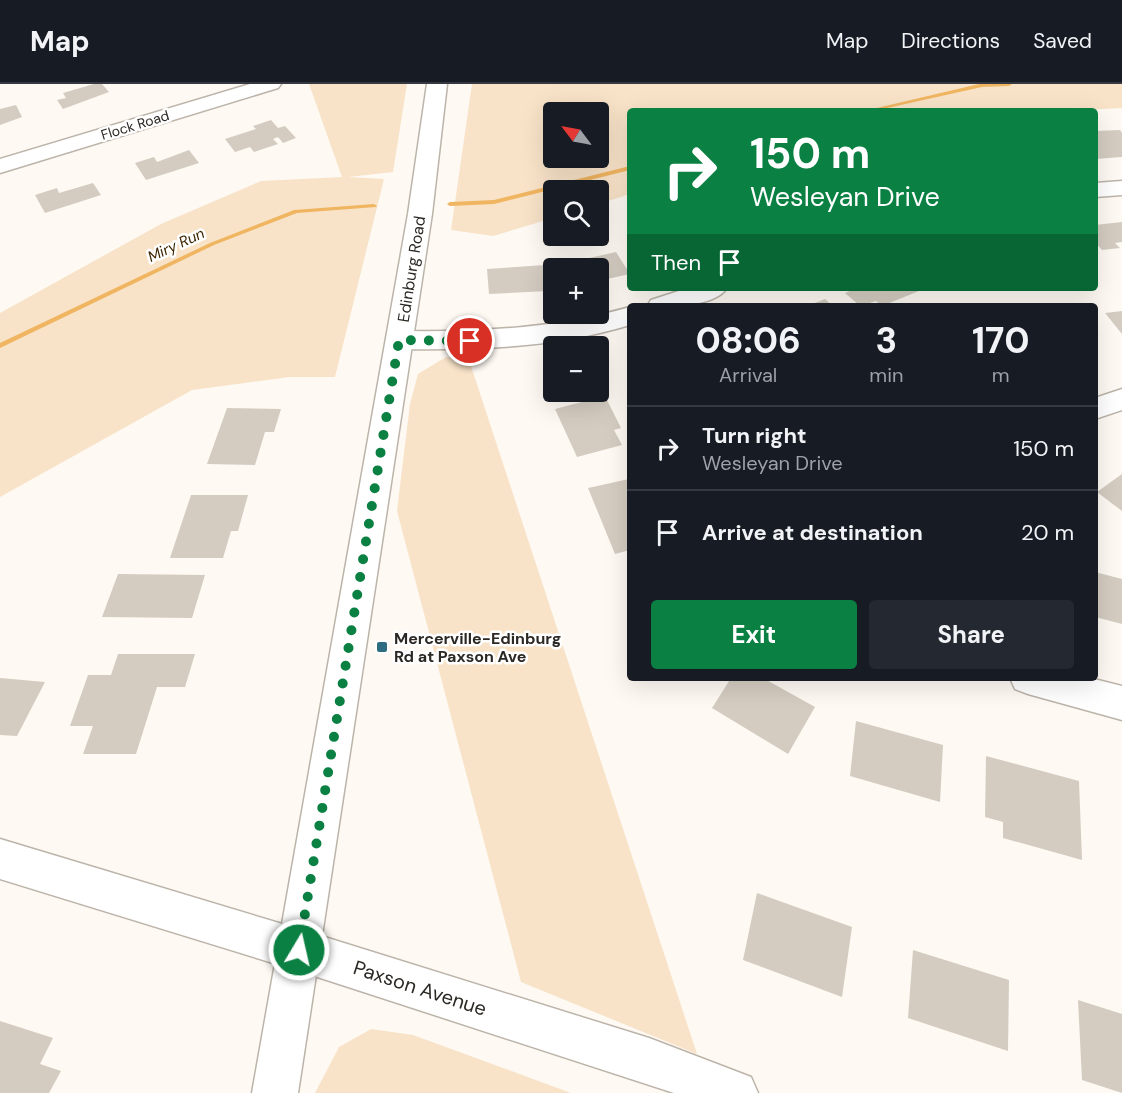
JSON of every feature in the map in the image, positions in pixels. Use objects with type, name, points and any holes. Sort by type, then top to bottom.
[{"type":"main road","name":"Flock Road","points":[[0,166],[271,84]]},
{"type":"main road","name":"Edinburg Road","points":[[275,1093],[399,340],[433,90]]},
{"type":"main road","points":[[1098,190],[1122,188]]},
{"type":"main road","points":[[669,303],[705,291]]},
{"type":"main road","points":[[399,340],[492,341],[540,337],[627,324]]},
{"type":"main road","points":[[1098,408],[1122,399]]},
{"type":"main road","points":[[1039,681],[1122,703]]},
{"type":"main road","name":"Paxson Avenue","points":[[0,859],[299,950],[649,1061],[735,1093]]},
{"type":"shaded area","points":[[309,84],[407,84],[393,172],[348,177],[384,179],[335,377],[290,377],[192,390],[0,497],[0,313],[161,224],[261,181],[342,177]]},
{"type":"shaded area","points":[[472,84],[1122,84],[1122,108],[1098,109],[627,108],[627,195],[609,201],[609,180],[543,180],[543,221],[493,236],[451,230]]},
{"type":"shaded area","points":[[446,357],[468,357],[697,1054],[521,982],[397,511],[410,404],[418,374]]},
{"type":"shaded area","points":[[371,1029],[413,1035],[571,1093],[315,1093],[339,1047]]},
{"type":"building","points":[[102,84],[109,92],[63,109],[57,100],[66,98],[63,93]]},
{"type":"building","points":[[16,105],[22,117],[0,125],[0,109]]},
{"type":"building","points":[[271,120],[278,128],[285,126],[296,138],[283,143],[278,137],[273,139],[278,144],[254,152],[250,147],[235,152],[225,139],[256,129],[253,126]]},
{"type":"building","points":[[1120,130],[1122,157],[1098,159],[1098,131]]},
{"type":"building","points":[[189,150],[199,163],[146,180],[135,163],[154,157],[157,162]]},
{"type":"building","points":[[93,183],[101,195],[45,213],[35,195],[57,188],[59,193]]},
{"type":"building","points":[[1122,222],[1122,242],[1115,243],[1120,248],[1102,250],[1098,245],[1098,225]]},
{"type":"building","points":[[616,252],[627,269],[627,275],[609,279],[609,258],[589,258]]},
{"type":"building","points":[[543,265],[543,291],[489,294],[487,269]]},
{"type":"building","points":[[850,291],[919,291],[889,303],[876,301],[857,303],[845,293]]},
{"type":"building","points":[[825,299],[830,303],[815,303]]},
{"type":"building","points":[[1122,311],[1122,334],[1105,313]]},
{"type":"building","points":[[582,402],[608,402],[621,428],[614,430],[622,445],[577,457],[555,409]]},
{"type":"building","points":[[227,408],[281,409],[274,432],[265,432],[255,465],[207,464]]},
{"type":"building","points":[[1122,474],[1122,511],[1098,493]]},
{"type":"building","points":[[627,479],[627,551],[615,554],[588,488]]},
{"type":"building","points":[[191,495],[248,495],[238,531],[231,531],[223,558],[170,558]]},
{"type":"building","points":[[1098,573],[1122,579],[1122,624],[1098,618]]},
{"type":"building","points":[[118,574],[205,575],[192,618],[102,617]]},
{"type":"building","points":[[118,654],[195,654],[185,687],[157,687],[136,754],[83,754],[93,726],[70,726],[88,675],[111,675]]},
{"type":"building","points":[[0,678],[45,682],[17,736],[0,735]]},
{"type":"building","points":[[729,681],[768,681],[815,707],[788,754],[712,708]]},
{"type":"building","points":[[856,721],[943,745],[940,802],[850,776]]},
{"type":"building","points":[[986,756],[1079,781],[1082,860],[1003,838],[1003,822],[985,817]]},
{"type":"building","points":[[757,893],[852,927],[842,997],[743,960]]},
{"type":"building","points":[[913,950],[1009,980],[1008,1051],[908,1018]]},
{"type":"building","points":[[1078,1000],[1122,1014],[1122,1093],[1082,1080]]},
{"type":"building","points":[[0,1021],[53,1038],[40,1064],[61,1071],[49,1093],[0,1093]]},
{"type":"waterway","name":"Miry Run","points":[[880,108],[982,85],[1009,84]]},
{"type":"waterway","name":"Miry Run","points":[[450,204],[494,202],[627,169]]},
{"type":"waterway","name":"Miry Run","points":[[0,346],[212,244],[296,211],[374,206]]},
{"type":"place","name":"Mercerville-Edinburg Rd at Paxson Ave","points":[[382,647]]},
{"type":"route","points":[[299,950],[399,340],[470,341]]}]
